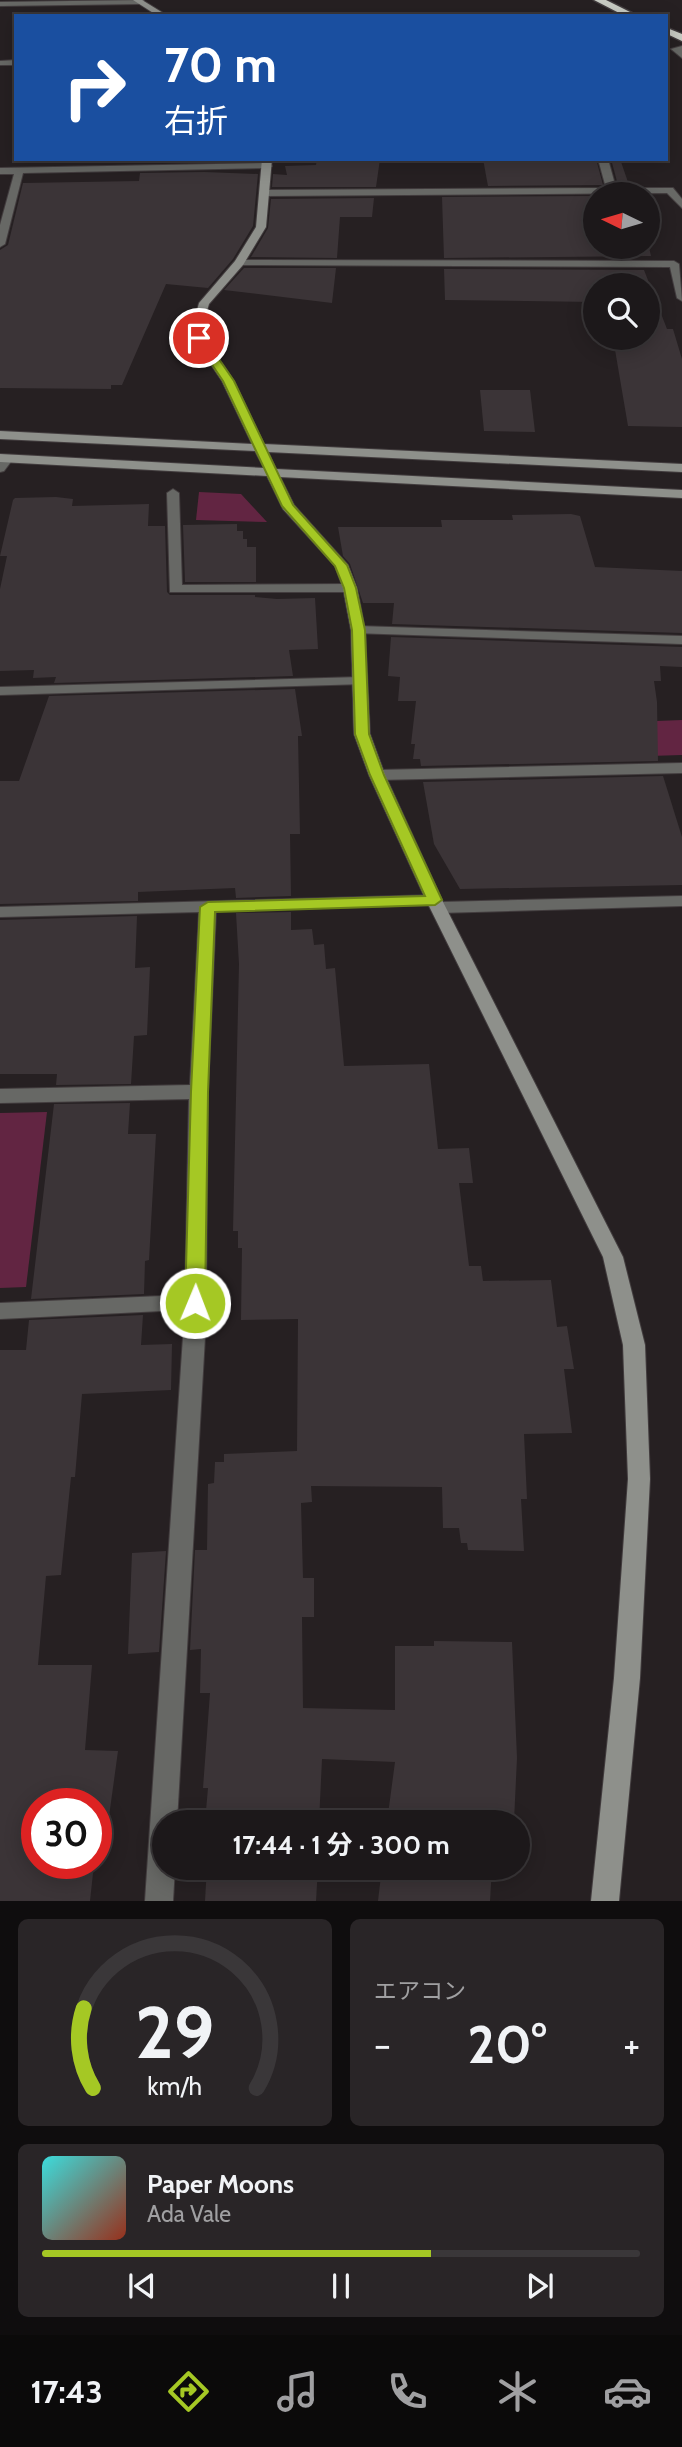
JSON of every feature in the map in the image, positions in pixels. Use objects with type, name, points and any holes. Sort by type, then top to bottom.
[{"type":"highway","points":[[598,0],[629,14]]},
{"type":"street","points":[[0,4],[139,1],[161,14]]},
{"type":"street","points":[[27,14],[30,3]]},
{"type":"street","points":[[679,60],[675,49],[682,48]]},
{"type":"street","points":[[42,170],[44,161]]},
{"type":"street","points":[[604,161],[609,182]]},
{"type":"street","points":[[0,171],[267,163],[261,228],[239,262],[204,303],[199,321],[199,338],[228,381],[288,506],[341,565],[350,588],[358,630],[362,734],[377,775],[437,904],[613,1257],[634,1345],[639,1479],[627,1678],[605,1901]]},
{"type":"street","points":[[0,244],[19,171]]},
{"type":"street","points":[[266,193],[583,188]]},
{"type":"street","points":[[660,190],[670,190],[682,205]]},
{"type":"street","points":[[239,262],[674,264],[682,298]]},
{"type":"street","points":[[0,435],[682,468]]},
{"type":"street","points":[[2,461],[682,494]]},
{"type":"street","points":[[173,493],[175,589],[350,588]]},
{"type":"street","points":[[358,630],[682,640]]},
{"type":"street","points":[[0,691],[360,681]]},
{"type":"street","points":[[377,775],[682,768]]},
{"type":"street","points":[[0,912],[682,901]]},
{"type":"street","points":[[0,1311],[195,1303],[199,1092],[208,907]]},
{"type":"street","points":[[0,1096],[199,1092]]},
{"type":"street","points":[[159,1901],[194,1337]]},
{"type":"shaded area","points":[[199,492],[241,494],[267,522],[196,520]]},
{"type":"shaded area","points":[[682,720],[682,755],[616,757],[606,723]]},
{"type":"shaded area","points":[[47,1112],[26,1287],[0,1288],[0,1113]]},
{"type":"building","points":[[317,161],[380,161],[376,187],[272,187],[273,174],[287,175],[285,166],[316,165]]},
{"type":"building","points":[[483,161],[597,161],[602,182],[583,182],[583,185],[488,186]]},
{"type":"building","points":[[612,161],[621,161],[628,182],[617,182]]},
{"type":"building","points":[[140,173],[258,174],[253,226],[233,259],[208,288],[166,284],[122,385],[111,385],[111,389],[0,388],[0,250],[8,245],[23,183],[139,181]]},
{"type":"building","points":[[583,196],[583,257],[444,258],[442,197]]},
{"type":"building","points":[[374,198],[372,217],[340,217],[337,258],[251,257],[268,228],[271,199]]},
{"type":"building","points":[[244,268],[336,268],[332,303],[224,290]]},
{"type":"building","points":[[444,269],[644,270],[645,273],[583,273],[583,302],[445,300]]},
{"type":"building","points":[[660,311],[667,329],[673,329],[682,359],[682,427],[628,426],[615,350],[660,350]]},
{"type":"building","points":[[480,390],[530,390],[535,432],[484,431]]},
{"type":"building","points":[[56,497],[73,499],[72,506],[149,504],[148,526],[165,526],[167,592],[170,595],[315,598],[318,649],[289,650],[293,676],[54,683],[56,677],[33,678],[34,670],[0,671],[0,589],[7,556],[0,556],[13,500]]},
{"type":"building","points":[[512,515],[580,516],[595,567],[682,571],[682,633],[392,624],[394,603],[363,603],[350,564],[343,556],[338,527],[442,527],[441,520],[513,520]]},
{"type":"building","points":[[237,524],[237,531],[243,531],[243,539],[247,539],[247,547],[256,547],[256,582],[185,582],[183,525]]},
{"type":"building","points":[[391,637],[682,647],[682,667],[660,666],[661,681],[654,681],[658,761],[421,766],[420,759],[413,759],[415,744],[411,744],[416,701],[398,701],[400,677],[388,676]]},
{"type":"building","points":[[295,689],[302,736],[298,736],[300,834],[290,834],[291,896],[236,898],[235,888],[138,892],[138,901],[0,904],[0,781],[19,781],[49,696]]},
{"type":"building","points":[[663,776],[682,837],[682,885],[460,889],[434,844],[423,782]]},
{"type":"building","points":[[291,912],[291,930],[312,929],[314,945],[324,944],[326,969],[335,968],[344,1066],[429,1064],[438,1149],[469,1148],[473,1183],[459,1183],[469,1266],[481,1266],[483,1281],[551,1280],[557,1327],[567,1326],[574,1369],[564,1369],[572,1433],[524,1434],[527,1499],[521,1499],[524,1551],[468,1550],[467,1543],[461,1543],[459,1528],[443,1528],[442,1487],[311,1486],[312,1502],[301,1503],[303,1578],[314,1578],[314,1617],[302,1617],[303,1708],[395,1710],[395,1646],[434,1646],[434,1641],[512,1642],[517,1758],[515,1810],[389,1810],[395,1762],[322,1759],[320,1810],[206,1810],[208,1788],[203,1788],[210,1693],[200,1693],[201,1649],[190,1650],[195,1550],[207,1550],[208,1484],[214,1483],[215,1462],[224,1462],[224,1454],[297,1451],[298,1319],[241,1320],[242,1248],[238,1248],[238,1231],[233,1231],[239,964],[236,913]]},
{"type":"building","points":[[137,916],[135,968],[150,967],[147,1035],[134,1036],[131,1084],[56,1085],[57,1074],[0,1074],[0,920]]},
{"type":"building","points":[[130,1103],[128,1134],[156,1134],[149,1260],[145,1261],[144,1294],[31,1299],[54,1104]]},
{"type":"building","points":[[143,1315],[141,1345],[172,1344],[171,1390],[82,1394],[75,1477],[71,1477],[61,1575],[46,1576],[38,1665],[92,1665],[85,1750],[118,1751],[112,1795],[112,1788],[21,1788],[21,1879],[92,1879],[90,1901],[0,1901],[0,1350],[26,1350],[29,1320]]},
{"type":"building","points":[[166,1551],[159,1652],[128,1654],[132,1553]]},
{"type":"building","points":[[206,1880],[317,1880],[316,1901],[205,1901]]},
{"type":"building","points":[[380,1880],[491,1880],[490,1901],[378,1901]]},
{"type":"route","points":[[195,1303],[199,1092],[208,907],[435,900],[377,775],[362,734],[358,630],[350,588],[341,565],[281,495],[228,381],[199,338]]}]
